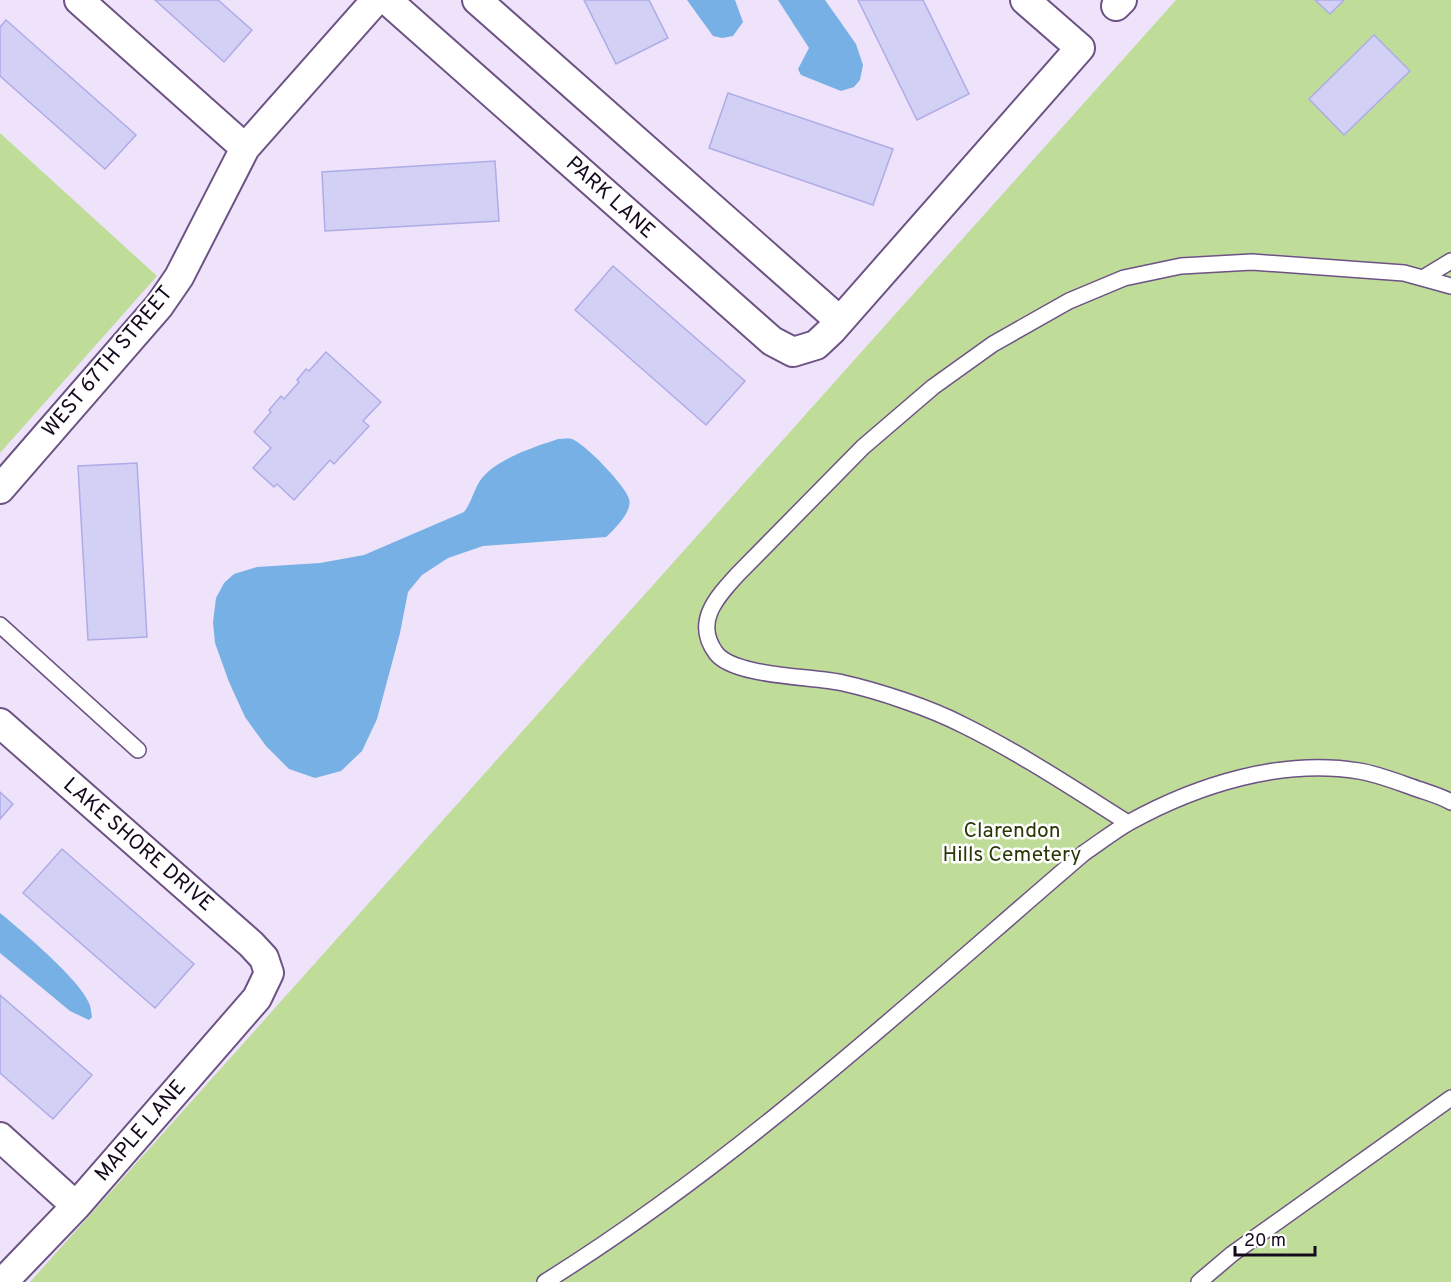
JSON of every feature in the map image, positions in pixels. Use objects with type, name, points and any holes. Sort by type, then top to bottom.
[{"type":"street","points":[[79,0],[245,148]]},
{"type":"street","name":"WEST 67TH STREET","points":[[0,489],[169,292],[180,277],[245,148],[376,0]]},
{"type":"street","name":"PARK LANE","points":[[387,0],[772,341],[793,352],[816,345],[840,321],[1080,48],[1025,0]]},
{"type":"street","points":[[477,0],[840,321]]},
{"type":"street","name":"LAKE SHORE DRIVE","points":[[0,723],[251,945],[264,958],[269,973]]},
{"type":"street","name":"MAPLE LANE","points":[[3,1282],[76,1206],[257,998],[269,973]]},
{"type":"street","points":[[0,1137],[76,1206]]},
{"type":"lane","points":[[1423,278],[1451,261]]},
{"type":"lane","points":[[1128,823],[962,723],[898,699],[842,683],[748,669],[731,664],[717,654],[707,637],[707,616],[719,595],[738,574],[863,447],[941,381],[993,344],[1069,301],[1124,278],[1181,266],[1252,262],[1404,273],[1451,286]]},
{"type":"lane","points":[[0,625],[138,750]]},
{"type":"lane","points":[[545,1282],[738,1147],[1084,853],[1128,823],[1166,804],[1221,784],[1272,772],[1314,768],[1360,771],[1451,802]]},
{"type":"lane","points":[[1199,1282],[1232,1254],[1451,1098]]},
{"type":"green space","name":"Clarendon Hills Cemetery","points":[[1176,0],[1451,0],[1451,1282],[30,1282]]},
{"type":"green space","points":[[0,133],[157,276],[0,453]]},
{"type":"water","points":[[687,0],[735,0],[743,22],[733,36],[722,38],[713,36]]},
{"type":"water","points":[[778,0],[825,0],[856,44],[863,65],[860,80],[854,87],[841,91],[801,75],[798,69],[809,48]]},
{"type":"water","points":[[558,439],[578,442],[595,456],[621,485],[629,499],[629,504],[626,514],[618,525],[606,537],[483,546],[448,558],[422,575],[408,592],[400,633],[377,719],[362,751],[341,771],[315,778],[289,769],[266,746],[245,717],[215,643],[213,622],[216,598],[224,583],[234,574],[257,567],[320,563],[364,555],[464,512],[479,482],[489,471],[517,454]]},
{"type":"water","points":[[0,913],[74,981],[90,1005],[92,1017],[89,1020],[70,1011],[0,953]]},
{"type":"building","points":[[155,0],[218,0],[252,30],[224,62]]},
{"type":"building","points":[[584,0],[649,0],[668,38],[616,64]]},
{"type":"building","points":[[858,0],[923,0],[969,94],[917,120]]},
{"type":"building","points":[[1315,0],[1344,0],[1330,14]]},
{"type":"building","points":[[6,20],[136,135],[105,169],[0,76],[0,27]]},
{"type":"building","points":[[1374,35],[1410,71],[1344,135],[1309,99]]},
{"type":"building","points":[[728,93],[893,149],[873,205],[709,148]]},
{"type":"building","points":[[495,161],[499,221],[325,231],[322,172]]},
{"type":"building","points":[[613,266],[745,381],[706,425],[575,310]]},
{"type":"building","points":[[326,352],[381,402],[363,421],[369,426],[334,464],[330,460],[294,500],[277,484],[274,487],[253,468],[271,448],[254,432],[281,396],[284,399],[299,382],[297,380],[306,369],[309,371]]},
{"type":"building","points":[[137,463],[147,637],[88,640],[78,466]]},
{"type":"building","points":[[0,792],[13,804],[0,819]]},
{"type":"building","points":[[62,849],[194,964],[155,1008],[23,893]]},
{"type":"building","points":[[0,995],[92,1075],[53,1119],[0,1073]]}]
